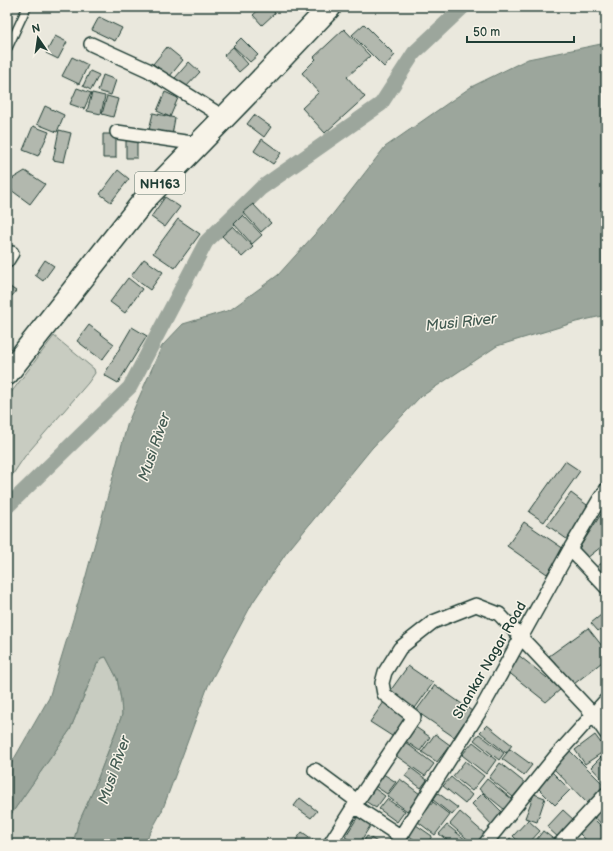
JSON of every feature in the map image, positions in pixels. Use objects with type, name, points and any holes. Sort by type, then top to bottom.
[{"type":"highway","name":"NH163","points":[[7,374],[146,198],[225,118],[330,7]]},
{"type":"street","points":[[91,44],[148,70],[225,118]]},
{"type":"street","points":[[117,132],[199,144]]},
{"type":"street","name":"Shankar Nagar Road","points":[[398,840],[482,708],[570,549],[606,490]]},
{"type":"street","points":[[570,549],[606,587]]},
{"type":"street","points":[[330,844],[355,803],[414,716],[384,694],[382,683],[385,672],[400,648],[433,622],[476,605],[499,614],[593,714],[606,733]]},
{"type":"street","points":[[485,844],[555,757],[606,700]]},
{"type":"street","points":[[315,770],[398,840]]},
{"type":"street","points":[[560,844],[606,794]]},
{"type":"lane","points":[[7,50],[28,7]]},
{"type":"shaded area","points":[[54,336],[94,369],[95,373],[25,456],[7,483],[7,398]]},
{"type":"shaded area","points":[[106,657],[117,678],[122,715],[93,791],[78,824],[73,844],[7,844],[7,820],[70,730],[97,664],[102,658]]},
{"type":"water","name":"Musi River","points":[[606,43],[606,315],[576,322],[497,346],[419,398],[372,448],[287,552],[253,602],[208,686],[162,811],[144,844],[73,844],[78,824],[93,791],[122,715],[117,678],[106,657],[102,658],[97,664],[70,730],[7,820],[7,771],[49,698],[84,583],[128,422],[162,346],[183,324],[230,310],[278,275],[332,215],[385,147],[471,87],[528,59]]},
{"type":"building","points":[[262,7],[269,7],[275,13],[262,25],[253,15]]},
{"type":"building","points":[[99,17],[122,28],[115,41],[92,30]]},
{"type":"building","points":[[364,24],[395,55],[384,67],[352,35]]},
{"type":"building","points":[[344,29],[370,56],[347,77],[365,97],[325,133],[302,108],[319,92],[302,73],[316,59],[314,57]]},
{"type":"building","points":[[55,36],[67,42],[58,59],[46,53]]},
{"type":"building","points":[[241,38],[258,55],[250,62],[233,46]]},
{"type":"building","points":[[167,47],[183,60],[170,76],[153,64]]},
{"type":"building","points":[[233,47],[248,64],[239,72],[224,55]]},
{"type":"building","points":[[72,57],[88,65],[79,84],[62,76]]},
{"type":"building","points":[[189,62],[200,72],[185,88],[175,78]]},
{"type":"building","points":[[90,71],[99,75],[91,90],[83,86]]},
{"type":"building","points":[[103,75],[116,80],[111,95],[98,91]]},
{"type":"building","points":[[77,88],[91,93],[84,109],[70,104]]},
{"type":"building","points":[[165,92],[178,98],[170,117],[157,111]]},
{"type":"building","points":[[92,93],[105,96],[101,114],[87,111]]},
{"type":"building","points":[[107,96],[118,99],[113,117],[102,114]]},
{"type":"building","points":[[45,106],[64,115],[57,132],[37,124]]},
{"type":"building","points":[[153,113],[175,118],[172,135],[149,130]]},
{"type":"building","points":[[254,115],[271,127],[264,137],[247,124]]},
{"type":"building","points":[[33,126],[49,132],[38,156],[23,150]]},
{"type":"building","points":[[59,130],[71,133],[64,162],[53,160]]},
{"type":"building","points":[[103,134],[116,134],[116,158],[103,158]]},
{"type":"building","points":[[137,135],[137,158],[126,158],[126,136]]},
{"type":"building","points":[[262,139],[281,153],[273,164],[254,151]]},
{"type":"building","points":[[118,170],[129,179],[111,202],[100,194]]},
{"type":"building","points":[[25,171],[45,184],[30,204],[7,187],[7,182]]},
{"type":"building","points":[[165,197],[180,207],[165,227],[151,217]]},
{"type":"building","points":[[253,204],[271,223],[261,232],[243,212]]},
{"type":"building","points":[[243,215],[262,235],[252,244],[234,224]]},
{"type":"building","points":[[178,219],[200,234],[175,268],[153,253]]},
{"type":"building","points":[[233,226],[253,247],[242,257],[222,236]]},
{"type":"building","points":[[144,259],[163,272],[150,290],[131,276]]},
{"type":"building","points":[[45,260],[54,266],[43,281],[35,275]]},
{"type":"building","points":[[128,278],[142,289],[125,313],[110,302]]},
{"type":"building","points":[[7,285],[16,291],[12,296],[7,292]]},
{"type":"building","points":[[89,325],[114,344],[102,360],[77,341]]},
{"type":"building","points":[[132,327],[147,336],[118,383],[104,375]]},
{"type":"building","points":[[565,461],[580,471],[544,522],[529,512]]},
{"type":"building","points":[[571,493],[591,508],[568,540],[547,525]]},
{"type":"building","points":[[605,508],[606,543],[587,558],[578,550]]},
{"type":"building","points":[[524,522],[564,549],[547,574],[507,546]]},
{"type":"building","points":[[606,560],[606,580],[595,568]]},
{"type":"building","points":[[606,611],[606,625],[598,631],[591,623]]},
{"type":"building","points":[[588,628],[606,651],[606,659],[574,684],[549,656]]},
{"type":"building","points":[[517,654],[561,689],[546,702],[507,671]]},
{"type":"building","points":[[408,666],[433,683],[413,711],[388,694]]},
{"type":"building","points":[[435,685],[472,711],[454,737],[416,711]]},
{"type":"building","points":[[384,702],[408,719],[395,738],[370,722]]},
{"type":"building","points":[[487,725],[512,745],[506,753],[480,732]]},
{"type":"building","points":[[414,726],[430,737],[420,751],[404,740]]},
{"type":"building","points":[[435,734],[450,745],[437,762],[422,752]]},
{"type":"building","points":[[479,734],[504,753],[499,760],[474,740]]},
{"type":"building","points":[[595,735],[606,750],[585,764],[575,750]]},
{"type":"building","points":[[405,742],[434,764],[425,776],[395,755]]},
{"type":"building","points":[[473,742],[496,760],[486,774],[462,755]]},
{"type":"building","points":[[510,749],[532,765],[524,775],[502,759]]},
{"type":"building","points":[[569,750],[606,787],[588,804],[552,767]]},
{"type":"building","points":[[606,752],[606,781],[605,782],[591,767]]},
{"type":"building","points":[[465,761],[484,776],[472,791],[453,776]]},
{"type":"building","points":[[500,763],[525,783],[513,797],[489,778]]},
{"type":"building","points":[[411,768],[427,780],[421,788],[405,776]]},
{"type":"building","points":[[550,770],[570,790],[555,805],[535,785]]},
{"type":"building","points":[[380,772],[396,782],[387,794],[372,784]]},
{"type":"building","points":[[451,777],[472,795],[465,804],[443,786]]},
{"type":"building","points":[[400,779],[420,794],[407,811],[387,796]]},
{"type":"building","points":[[487,779],[513,800],[505,810],[479,789]]},
{"type":"building","points":[[371,786],[385,796],[376,808],[362,799]]},
{"type":"building","points":[[438,793],[458,808],[452,815],[433,800]]},
{"type":"building","points":[[483,793],[506,816],[494,827],[472,804]]},
{"type":"building","points":[[534,794],[545,798],[537,822],[525,818]]},
{"type":"building","points":[[300,798],[317,811],[311,818],[294,806]]},
{"type":"building","points":[[387,799],[405,811],[397,822],[379,809]]},
{"type":"building","points":[[606,801],[606,829],[592,814]]},
{"type":"building","points":[[433,802],[450,815],[435,835],[418,822]]},
{"type":"building","points":[[563,810],[575,821],[560,839],[547,827]]},
{"type":"building","points":[[460,812],[485,834],[476,844],[473,844],[450,824]]},
{"type":"building","points":[[359,815],[372,823],[359,844],[356,844],[345,837]]},
{"type":"building","points":[[590,815],[606,831],[606,842],[604,844],[590,844],[576,830]]},
{"type":"building","points":[[528,820],[540,831],[528,844],[521,844],[513,836]]},
{"type":"building","points":[[416,825],[432,836],[427,844],[421,844],[409,836]]},
{"type":"building","points":[[447,825],[471,844],[452,844],[439,834]]},
{"type":"building","points":[[543,831],[556,841],[553,844],[533,844]]},
{"type":"building","points":[[302,832],[315,841],[313,844],[293,844]]},
{"type":"building","points":[[367,836],[381,844],[362,844]]},
{"type":"building","points":[[342,838],[350,844],[337,844]]},
{"type":"building","points":[[510,838],[518,844],[505,844]]},
{"type":"waterway","points":[[7,507],[130,387],[206,242],[261,188],[381,104],[414,53],[463,7]]}]
